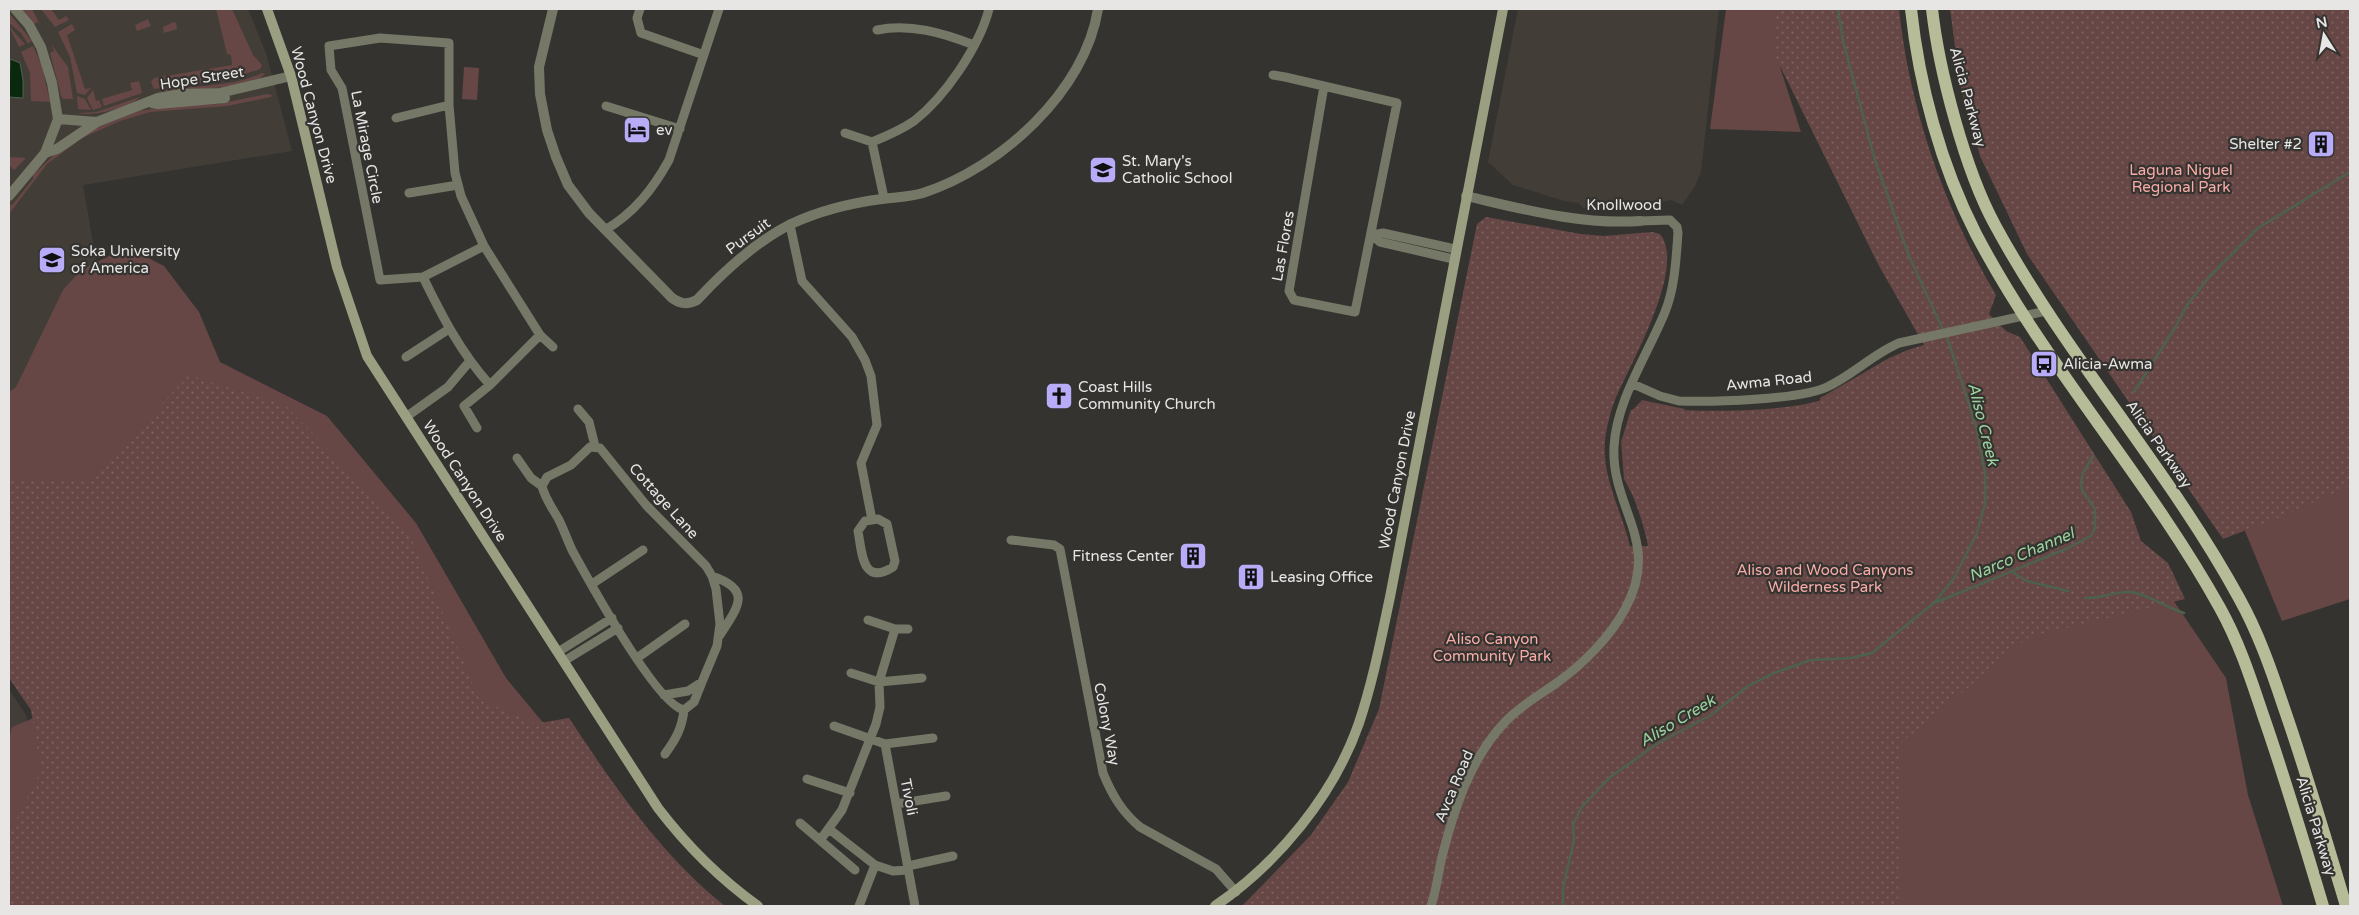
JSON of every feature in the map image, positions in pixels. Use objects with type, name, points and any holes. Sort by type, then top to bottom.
[{"type":"main road","name":"Wood Canyon Drive","points":[[267,9],[291,76],[337,267],[351,314],[367,356],[658,808],[681,837],[712,869],[758,906]]},
{"type":"main road","name":"Wood Canyon Drive","points":[[1215,906],[1236,892],[1278,852],[1301,825],[1323,793],[1358,724],[1374,672],[1388,606],[1454,254],[1503,9]]},
{"type":"main road","name":"Alicia Parkway","points":[[1911,9],[1914,36],[1926,92],[1947,165],[1975,232],[2025,316],[2162,516],[2221,609],[2245,661],[2276,752],[2323,906]]},
{"type":"main road","name":"Alicia Parkway","points":[[1932,9],[1947,85],[1967,157],[1994,223],[2046,311],[2189,515],[2240,599],[2265,654],[2297,745],[2346,906]]},
{"type":"street","points":[[9,196],[45,153],[58,119],[52,83],[41,47],[29,25],[15,9]]},
{"type":"street","name":"Pursuit","points":[[553,9],[539,67],[540,94],[548,130],[568,185],[605,230],[672,298],[679,303],[688,304],[697,300],[755,246],[790,225],[826,210],[884,198],[921,194],[952,182],[974,170],[1042,116],[1066,87],[1085,53],[1098,9]]},
{"type":"street","points":[[640,9],[637,18],[641,33],[704,55]]},
{"type":"street","points":[[605,230],[621,220],[657,181],[669,160],[719,9]]},
{"type":"street","points":[[845,133],[872,142],[894,133],[913,122],[932,106],[956,75],[974,45],[989,9]]},
{"type":"street","points":[[877,30],[892,27],[929,31],[946,34],[974,45]]},
{"type":"street","name":"La Mirage Circle","points":[[423,277],[382,281],[379,278],[342,88],[331,70],[329,46],[380,38],[449,43],[449,105],[458,185],[484,246],[540,335],[553,347]]},
{"type":"street","name":"Las Flores","points":[[1273,75],[1324,86],[1396,103],[1372,235],[1355,312],[1294,300],[1289,292],[1324,86]]},
{"type":"street","name":"Hope Street","points":[[58,119],[97,122],[151,102],[158,104],[218,99],[269,87],[291,76]]},
{"type":"street","points":[[396,118],[449,105]]},
{"type":"street","points":[[606,106],[680,129]]},
{"type":"street","points":[[45,153],[57,149],[97,122]]},
{"type":"street","points":[[872,142],[884,198]]},
{"type":"street","points":[[410,193],[458,185]]},
{"type":"street","name":"Knollwood","points":[[1466,196],[1593,222],[1670,220],[1677,227],[1678,233],[1669,299],[1633,384]]},
{"type":"street","points":[[790,225],[802,281],[852,337],[865,360],[871,376],[877,425],[874,438],[861,463],[872,520]]},
{"type":"street","points":[[1372,235],[1383,232],[1454,254]]},
{"type":"street","points":[[484,246],[423,277],[449,329],[469,362],[490,385]]},
{"type":"street","name":"Awma Road","points":[[1633,384],[1660,396],[1679,401],[1802,394],[1828,387],[1886,350],[1918,339],[2046,311]]},
{"type":"street","points":[[406,357],[449,329]]},
{"type":"street","points":[[478,428],[464,406],[490,385],[540,335]]},
{"type":"street","points":[[406,417],[448,387],[469,362]]},
{"type":"street","name":"Avca Road","points":[[1432,906],[1454,814],[1471,774],[1487,744],[1520,708],[1560,681],[1585,658],[1614,626],[1631,597],[1637,577],[1638,544],[1618,485],[1614,448],[1621,411],[1633,384]]},
{"type":"street","points":[[542,486],[547,477],[562,471],[586,449],[595,446],[589,422],[578,409]]},
{"type":"street","name":"Cottage Lane","points":[[595,446],[600,448],[646,505],[706,566],[712,576],[716,589],[720,635]]},
{"type":"street","points":[[517,458],[530,478],[542,486],[572,551],[636,658],[672,705],[684,710]]},
{"type":"street","points":[[878,519],[887,524],[895,561],[893,567],[878,573],[870,572],[865,567],[858,531],[865,521],[872,520],[878,519]]},
{"type":"street","name":"Colony Way","points":[[1011,540],[1054,545],[1060,549],[1103,773],[1115,798],[1140,827],[1216,869],[1236,892]]},
{"type":"street","points":[[592,584],[643,550]]},
{"type":"street","name":"Cottage Lane","points":[[665,754],[676,740],[682,727],[684,710],[694,702],[720,635],[739,602],[738,594],[728,582],[712,576]]},
{"type":"street","points":[[558,652],[612,618]]},
{"type":"street","points":[[868,620],[895,629],[908,629]]},
{"type":"street","points":[[636,658],[685,624]]},
{"type":"street","points":[[564,661],[618,628]]},
{"type":"street","points":[[821,839],[842,810],[871,738],[880,708],[879,682],[895,629]]},
{"type":"street","points":[[851,673],[879,682],[922,678]]},
{"type":"street","points":[[664,695],[688,691],[702,682]]},
{"type":"street","points":[[834,726],[885,744],[933,738]]},
{"type":"street","name":"Tivoli","points":[[885,744],[915,906]]},
{"type":"street","points":[[807,779],[850,793]]},
{"type":"street","points":[[896,804],[946,796]]},
{"type":"street","points":[[800,823],[855,870]]},
{"type":"street","points":[[829,829],[874,865],[893,871],[953,856]]},
{"type":"street","points":[[859,906],[874,865]]},
{"type":"shaded area","name":"Soka University of America","points":[[9,9],[248,9],[266,53],[292,151],[83,185],[109,335],[9,476]]},
{"type":"shaded area","points":[[1518,9],[1719,9],[1701,172],[1695,186],[1682,205],[1671,200],[1635,208],[1583,208],[1579,203],[1564,201],[1513,185],[1488,162]]},
{"type":"shaded area","points":[[10,59],[20,63],[23,80],[23,98],[9,97]]},
{"type":"shaded area","points":[[9,689],[26,715],[35,770],[9,821]]},
{"type":"green space","points":[[21,9],[32,9],[42,28],[38,22],[34,24]]},
{"type":"green space","points":[[41,9],[51,9],[59,20],[66,16],[69,20],[55,27]]},
{"type":"green space","points":[[216,9],[232,9],[253,55],[262,65],[260,69],[227,80],[154,89],[151,82],[154,78],[232,65],[231,55],[227,54]]},
{"type":"green space","points":[[1726,9],[1782,9],[1780,67],[1801,132],[1710,129]]},
{"type":"green space","name":"Aliso and Wood Canyons Wilderness Park","points":[[1776,9],[1899,9],[1911,84],[1932,157],[1960,228],[1996,295],[1989,314],[2006,331],[2020,337],[2131,512],[2141,541],[2168,563],[2185,599],[2029,637],[1900,744],[1898,906],[1242,906],[1311,835],[1348,782],[1379,709],[1477,224],[1486,217],[1581,234],[1604,236],[1652,232],[1660,234],[1666,249],[1666,269],[1662,292],[1643,340],[1615,400],[1606,433],[1605,448],[1608,476],[1630,546],[1648,546],[1644,527],[1628,480],[1623,449],[1625,431],[1631,410],[1651,404],[1682,410],[1717,411],[1790,407],[1812,403],[1829,397],[1890,358],[1924,345],[1878,264],[1775,56]]},
{"type":"green space","name":"Laguna Niguel Regional Park","points":[[1950,9],[2350,9],[2350,486],[2283,516],[2223,539],[2027,254],[1980,156],[1960,84]]},
{"type":"green space","points":[[9,13],[32,41],[28,44],[21,33],[9,23]]},
{"type":"green space","points":[[148,19],[151,26],[137,31],[135,25]]},
{"type":"green space","points":[[174,22],[177,29],[164,33],[163,27]]},
{"type":"green space","points":[[72,24],[75,30],[67,35],[85,89],[91,88],[85,95],[77,93],[70,57],[58,32]]},
{"type":"green space","points":[[9,26],[25,44],[19,47]]},
{"type":"green space","points":[[51,44],[68,67],[73,99],[63,99],[61,96],[50,53],[54,51]]},
{"type":"green space","points":[[33,46],[42,66],[50,102],[31,101],[30,73],[21,52]]},
{"type":"green space","points":[[464,67],[479,68],[477,100],[462,99]]},
{"type":"green space","points":[[262,73],[265,74],[260,78],[229,87],[156,92],[236,82]]},
{"type":"green space","points":[[139,81],[142,93],[104,106],[102,99],[132,90],[130,83]]},
{"type":"green space","points":[[93,90],[96,101],[99,100],[102,107],[93,110],[87,98]]},
{"type":"green space","points":[[267,94],[272,95],[271,97],[227,106],[150,112],[120,121],[82,138],[82,135],[89,131],[139,111],[171,106],[218,104]]},
{"type":"green space","points":[[77,96],[85,99],[91,110],[78,109]]},
{"type":"green space","points":[[140,97],[128,105],[110,111],[92,114],[78,113],[96,112]]},
{"type":"green space","points":[[74,141],[77,142],[47,164],[9,214],[9,206],[13,204],[33,179],[33,175],[56,153]]},
{"type":"green space","points":[[9,157],[26,158],[14,170],[9,165]]},
{"type":"green space","points":[[127,247],[164,266],[199,312],[220,362],[327,416],[416,523],[506,678],[654,856],[707,906],[9,906],[9,739],[12,727],[48,712],[9,660],[9,392],[16,387],[63,290],[81,270]]},
{"type":"green space","points":[[2350,327],[2350,599],[2282,621],[2245,531]]},
{"type":"green space","name":"Aliso and Wood Canyons Wilderness Park","points":[[1891,357],[2150,566],[2226,678],[2248,795],[2283,906],[1265,906],[1651,552],[1645,519],[1624,479],[1621,442],[1630,413],[1642,400],[1685,409],[1672,424],[1820,414],[1820,398]]},
{"type":"green space","points":[[189,375],[286,406],[409,533],[479,699],[534,724],[569,718],[621,794],[659,842],[680,865],[725,906],[9,906],[9,835],[41,771],[31,710],[9,678],[9,480],[89,482]]},
{"type":"waterway","name":"Aliso Creek","points":[[1563,906],[1563,888],[1574,840],[1573,825],[1581,808],[1609,778],[1658,743],[1711,715],[1748,686],[1774,673],[1811,660],[1851,658],[1872,653],[1935,602],[1954,578],[1976,535],[1985,504],[1985,472],[1976,426],[1949,343],[1909,256],[1875,160],[1843,41],[1838,9]]},
{"type":"waterway","name":"Narco Channel","points":[[2134,392],[2176,326],[2187,305],[2209,277],[2258,228],[2350,172]]},
{"type":"waterway","name":"Narco Channel","points":[[1937,602],[2068,548],[2091,536],[2095,528],[2095,509],[2082,490],[2081,483],[2083,473],[2093,456]]},
{"type":"waterway","points":[[2012,572],[2027,581],[2068,591]]},
{"type":"waterway","points":[[2085,598],[2130,592],[2147,597],[2184,613]]},
{"type":"place","name":"ev","points":[[637,130]]},
{"type":"place","name":"Shelter #2","points":[[2321,144]]},
{"type":"place","name":"St. Mary's Catholic School","points":[[1103,170]]},
{"type":"place","name":"Soka University of America","points":[[52,260]]},
{"type":"place","name":"Alicia-Awma","points":[[2044,364]]},
{"type":"place","name":"Coast Hills Community Church","points":[[1059,396]]},
{"type":"place","name":"Fitness Center","points":[[1193,556]]},
{"type":"place","name":"Leasing Office","points":[[1251,577]]},
{"type":"park label","name":"Aliso Canyon Community Park","points":[[1492,648]]}]
